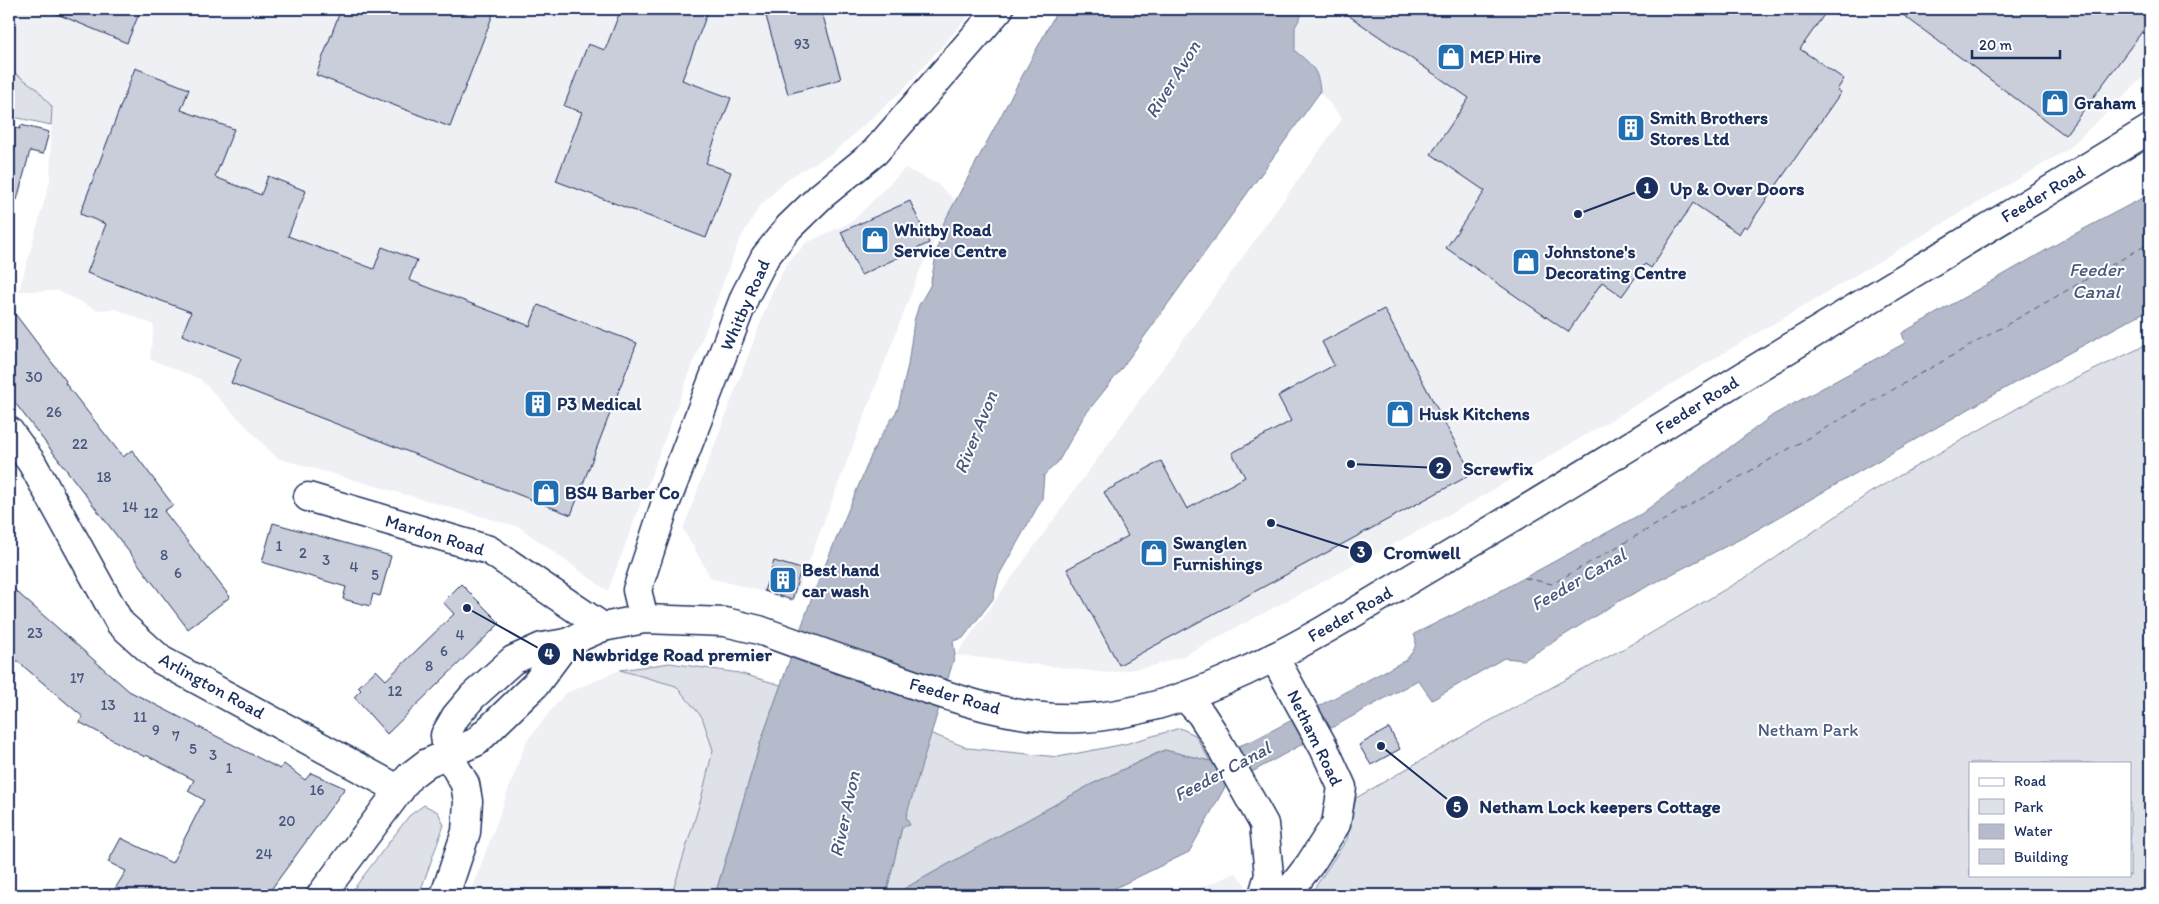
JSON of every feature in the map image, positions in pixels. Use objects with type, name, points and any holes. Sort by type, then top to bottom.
[{"type":"street","name":"Whitby Road","points":[[644,619],[637,590],[663,510],[745,296],[765,257],[789,227],[821,196],[875,152],[999,9]]},
{"type":"street","name":"Feeder Road","points":[[447,753],[476,742],[535,685],[566,643],[603,627],[644,619],[725,622],[759,630],[964,703],[1028,716],[1082,718],[1132,712],[1185,696],[1274,657],[1333,625],[1547,499],[1833,321],[2150,129]]},
{"type":"street","name":"Arlington Road","points":[[9,431],[32,463],[120,623],[161,660],[400,790]]},
{"type":"street","name":"Mardon Road","points":[[308,497],[489,550],[603,627]]},
{"type":"street","name":"Netham Road","points":[[1274,657],[1324,748],[1342,787],[1336,824],[1310,864],[1286,895]]},
{"type":"street","points":[[1185,696],[1201,714],[1212,731],[1264,824],[1269,875],[1263,895]]},
{"type":"street","points":[[320,895],[410,776],[427,763],[447,753],[465,784],[468,801],[466,832],[445,895]]},
{"type":"shaded area","points":[[9,9],[975,9],[901,92],[833,153],[790,177],[759,207],[738,243],[608,591],[519,527],[277,458],[200,379],[150,359],[154,325],[116,309],[97,310],[58,291],[19,291],[50,181],[52,107],[36,88],[9,69]]},
{"type":"shaded area","points":[[1305,9],[2150,9],[2150,71],[2067,150],[1469,504],[1181,657],[1149,667],[1108,673],[956,655],[1342,119],[1320,92],[1319,79],[1311,64],[1295,51],[1295,27]]},
{"type":"shaded area","points":[[905,168],[937,184],[955,200],[920,270],[794,600],[711,578],[683,529],[772,292],[786,265],[806,243],[853,221]]},
{"type":"shaded area","points":[[620,670],[676,686],[702,717],[713,750],[673,895],[470,895],[526,742],[564,694]]},
{"type":"shaded area","points":[[1236,873],[1246,886],[1240,895],[1184,895]]},
{"type":"green space","points":[[9,69],[36,88],[52,107],[51,125],[9,116]]},
{"type":"green space","name":"Netham Park","points":[[2150,341],[2150,895],[1310,895],[1347,839],[1356,798],[1486,723],[1641,639],[1758,570],[1871,492],[2037,397],[2138,349]]},
{"type":"green space","points":[[670,663],[739,673],[781,685],[760,744],[715,895],[673,895],[713,750],[702,717],[676,686],[620,670]]},
{"type":"green space","points":[[1180,728],[1195,735],[1210,761],[1164,750],[1090,785],[893,895],[886,895],[902,827],[930,733],[968,748],[1058,757],[1125,744]]},
{"type":"green space","points":[[424,805],[438,812],[444,825],[419,895],[349,895],[409,816]]},
{"type":"water","name":"River Avon","points":[[1058,9],[1305,9],[1295,27],[1295,51],[1313,68],[1318,78],[1320,92],[1119,372],[1084,416],[1058,462],[1044,475],[1042,499],[999,575],[993,599],[963,638],[953,641],[955,655],[906,817],[910,825],[902,827],[886,895],[715,895],[760,744],[813,594],[876,444],[898,409],[908,365],[914,321],[919,305],[930,286],[942,226]]},
{"type":"water","name":"Feeder Canal","points":[[2150,194],[2150,309],[2032,373],[1746,536],[1621,600],[1524,660],[1504,658],[1432,700],[1418,680],[1225,787],[1189,852],[1101,895],[893,895],[1090,785],[1165,750],[1210,761],[1406,660],[1416,645],[1414,634],[1493,595],[1641,514],[1773,415],[1905,343],[1902,333],[2069,237]]},
{"type":"building","points":[[45,9],[141,9],[127,43]]},
{"type":"building","points":[[341,9],[495,9],[450,127],[316,75]]},
{"type":"building","points":[[621,9],[693,9],[707,14],[682,80],[731,98],[706,163],[731,172],[706,238],[556,181],[582,112],[564,106],[588,44],[605,50]]},
{"type":"building","points":[[764,9],[821,9],[841,79],[788,94]]},
{"type":"building","points":[[1339,9],[1828,9],[1800,49],[1844,79],[1837,90],[1841,92],[1747,228],[1744,226],[1739,234],[1693,203],[1651,268],[1645,264],[1622,296],[1602,282],[1568,332],[1446,248],[1485,191],[1431,154],[1469,98]]},
{"type":"building","name":"Graham","points":[[1895,9],[2150,9],[2150,21],[2065,135]]},
{"type":"building","points":[[135,68],[189,89],[181,110],[234,129],[215,177],[261,195],[268,176],[306,191],[288,236],[374,269],[382,247],[417,260],[409,280],[530,326],[538,305],[637,343],[571,515],[231,383],[241,358],[182,335],[191,312],[87,273],[106,224],[80,214]]},
{"type":"building","points":[[21,125],[49,132],[43,154],[30,151],[17,200],[9,199],[9,126],[20,129]]},
{"type":"building","name":"Whitby Road Service Centre","points":[[910,201],[929,243],[861,275],[841,232]]},
{"type":"building","points":[[9,306],[66,381],[65,383],[123,457],[132,450],[173,505],[164,511],[230,597],[188,629],[9,395]]},
{"type":"building","points":[[1384,309],[1472,474],[1119,665],[1067,569],[1128,536],[1104,492],[1161,461],[1187,509],[1245,477],[1232,453],[1291,421],[1278,396],[1334,365],[1322,342]]},
{"type":"building","points":[[273,523],[391,556],[380,596],[373,594],[370,606],[343,599],[346,587],[262,562]]},
{"type":"building","name":"Best hand car wash","points":[[774,561],[801,569],[792,600],[764,591]]},
{"type":"building","points":[[461,584],[500,623],[387,734],[354,697],[361,690],[358,687],[376,670],[386,680],[454,614],[443,602]]},
{"type":"building","points":[[9,585],[129,691],[280,769],[284,764],[305,780],[311,773],[345,788],[267,895],[111,895],[126,871],[108,862],[121,838],[172,863],[204,800],[188,791],[194,780],[146,755],[145,757],[79,722],[83,717],[9,654]]},
{"type":"building","points":[[1389,728],[1400,749],[1371,765],[1359,745]]},
{"type":"ferry route","points":[[1525,578],[1552,584],[2150,243]]},
{"type":"place","name":"MEP Hire","points":[[1451,57]]},
{"type":"place","name":"Graham","points":[[2055,103]]},
{"type":"place","name":"Smith Brothers Stores Ltd","points":[[1631,128]]},
{"type":"place","name":"Up & Over Doors","points":[[1578,214]]},
{"type":"place","name":"Whitby Road Service Centre","points":[[875,240]]},
{"type":"place","name":"Johnstone's Decorating Centre","points":[[1526,262]]},
{"type":"place","name":"P3 Medical","points":[[538,404]]},
{"type":"place","name":"Husk Kitchens","points":[[1400,414]]},
{"type":"place","name":"Screwfix","points":[[1351,464]]},
{"type":"place","name":"BS4 Barber Co","points":[[546,493]]},
{"type":"place","name":"Cromwell","points":[[1271,523]]},
{"type":"place","name":"Swanglen Furnishings","points":[[1154,553]]},
{"type":"place","name":"Best hand car wash","points":[[783,580]]},
{"type":"place","name":"Newbridge Road premier","points":[[467,608]]},
{"type":"place","name":"Netham Lock keepers Cottage","points":[[1381,746]]}]
